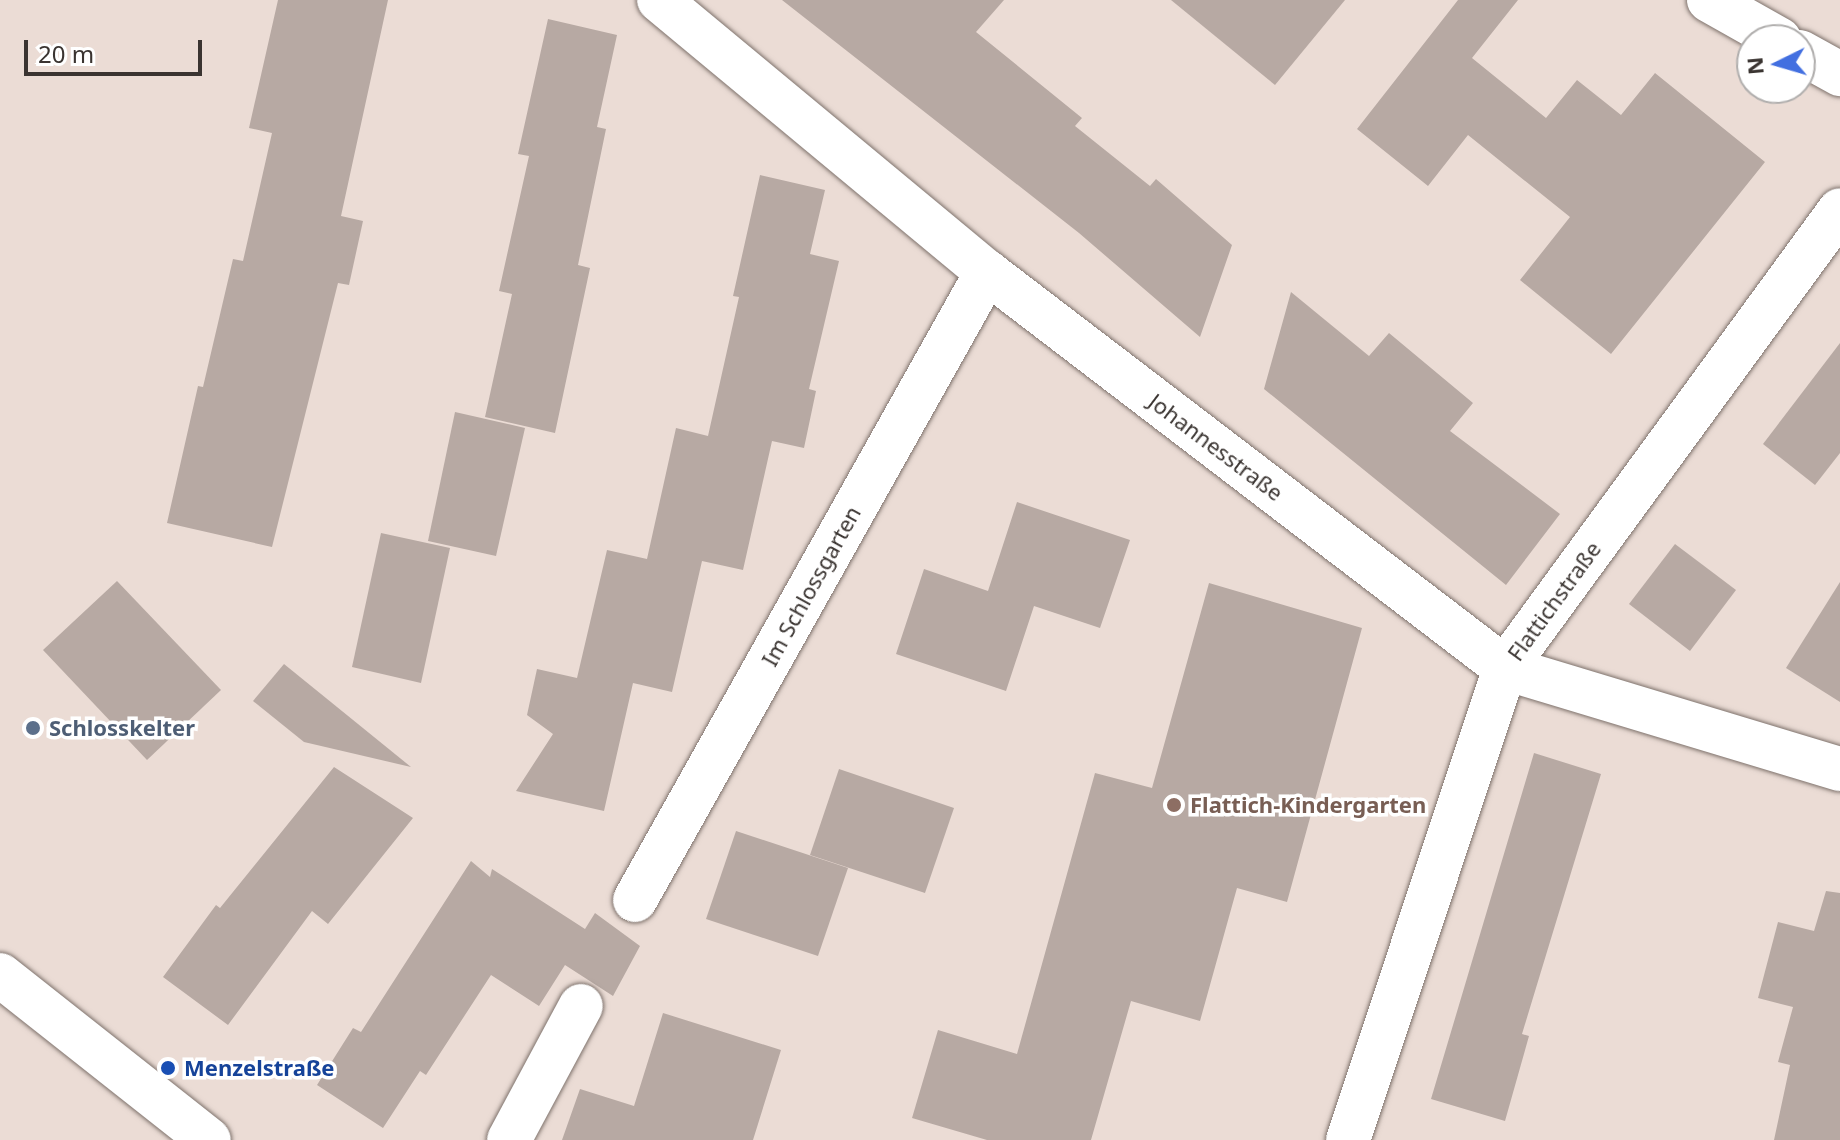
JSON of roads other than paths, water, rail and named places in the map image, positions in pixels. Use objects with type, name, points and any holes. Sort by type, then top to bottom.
[{"type":"street","name":"Johannesstraße","points":[[659,0],[987,272],[1505,668],[1840,769]]},
{"type":"street","points":[[1709,0],[1752,24]]},
{"type":"street","points":[[1816,61],[1840,74]]},
{"type":"street","name":"Flattichstraße","points":[[1348,1140],[1505,668],[1840,210]]},
{"type":"street","name":"Im Schlossgarten","points":[[635,900],[987,272]]},
{"type":"street","points":[[0,975],[209,1140]]},
{"type":"street","points":[[509,1140],[581,1006]]},
{"type":"place","name":"Schlosskelter","points":[[33,728]]},
{"type":"place","name":"Flattich-Kindergarten","points":[[1174,805]]},
{"type":"place","name":"Menzelstraße","points":[[168,1068]]}]
